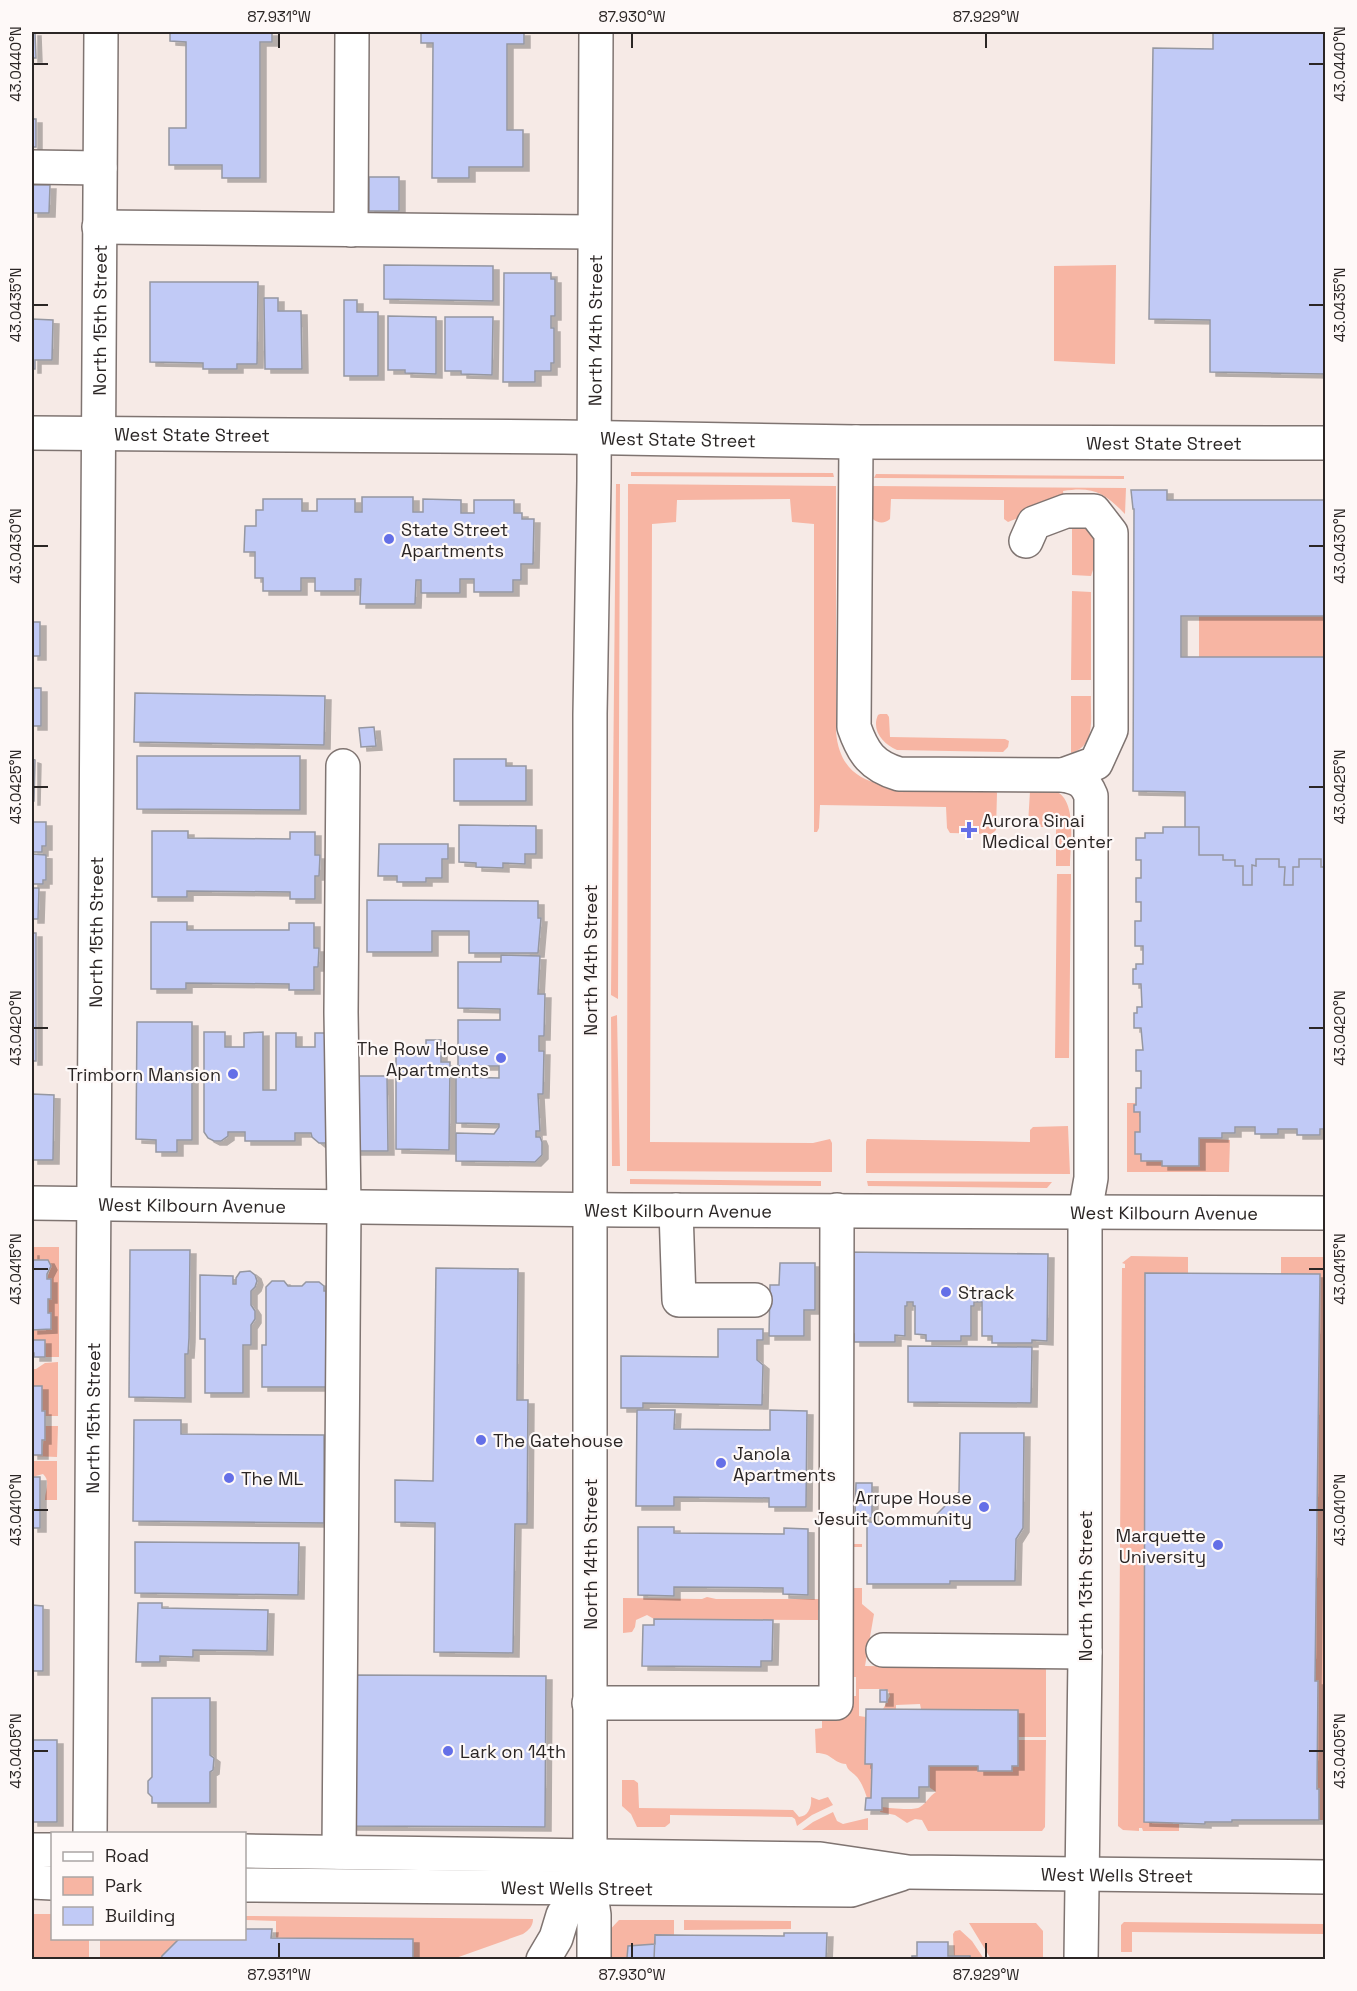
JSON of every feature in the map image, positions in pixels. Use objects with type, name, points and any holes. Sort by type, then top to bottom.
[{"type":"street","name":"North 15th Street","points":[[90,1832],[101,32]]},
{"type":"street","points":[[351,230],[352,32]]},
{"type":"street","name":"North 14th Street","points":[[594,1959],[594,1915],[590,1888],[590,714],[596,32]]},
{"type":"street","points":[[32,167],[100,168]]},
{"type":"street","points":[[99,227],[594,232]]},
{"type":"street","name":"West State Street","points":[[32,433],[593,437],[856,442],[1326,443]]},
{"type":"street","points":[[856,442],[854,727],[861,748],[884,770],[899,774],[1063,776],[1096,763],[1111,730],[1111,533],[1094,511],[1066,511],[1034,523],[1026,541]]},
{"type":"street","points":[[339,1852],[344,1206],[341,1012],[343,766]]},
{"type":"street","name":"North 13th Street","points":[[1063,776],[1079,778],[1087,785],[1092,810],[1091,1178],[1085,1212],[1085,1652],[1081,1959]]},
{"type":"street","name":"West Kilbourn Avenue","points":[[32,1203],[676,1210],[1326,1213]]},
{"type":"street","points":[[676,1210],[679,1300],[755,1300]]},
{"type":"street","points":[[590,1702],[836,1704],[837,1210]]},
{"type":"street","points":[[883,1650],[1085,1652]]},
{"type":"street","points":[[32,1850],[51,1850]]},
{"type":"street","name":"West Wells Street","points":[[246,1851],[820,1859],[908,1872],[1326,1876]]},
{"type":"street","name":"West Wells Street","points":[[246,1885],[851,1890],[908,1872]]},
{"type":"street","points":[[32,1882],[51,1883]]},
{"type":"street","points":[[543,1959],[556,1938],[563,1915],[590,1888]]},
{"type":"green space","points":[[1116,265],[1115,364],[1054,361],[1054,266]]},
{"type":"green space","points":[[631,472],[833,473],[834,477],[631,476]]},
{"type":"green space","points":[[876,474],[1124,476],[1124,479],[874,478]]},
{"type":"green space","points":[[616,484],[620,484],[618,999],[611,995]]},
{"type":"green space","points":[[628,484],[836,486],[836,732],[840,750],[847,764],[869,781],[883,785],[996,791],[997,793],[996,830],[992,834],[950,833],[947,828],[946,807],[820,805],[819,828],[817,832],[814,832],[814,524],[792,522],[790,499],[677,500],[676,522],[652,524],[650,1142],[813,1143],[830,1139],[832,1172],[627,1171]]},
{"type":"green space","points":[[872,486],[1126,488],[1125,514],[1105,496],[1091,491],[1073,490],[1063,491],[1064,499],[1008,522],[1004,519],[1004,500],[891,499],[890,519],[881,522],[873,519],[872,516]]},
{"type":"green space","points":[[1072,522],[1087,522],[1100,548],[1091,576],[1072,575]]},
{"type":"green space","points":[[1072,591],[1091,592],[1091,680],[1071,680]]},
{"type":"green space","points":[[1199,616],[1325,616],[1325,657],[1199,657]]},
{"type":"green space","points":[[1071,696],[1091,696],[1091,713],[1090,730],[1085,744],[1071,753]]},
{"type":"green space","points":[[880,714],[887,714],[889,717],[890,737],[1005,739],[1009,741],[1008,747],[1003,752],[897,750],[887,744],[877,731],[876,721]]},
{"type":"green space","points":[[1030,791],[1054,791],[1062,795],[1067,803],[1071,824],[1070,866],[1056,866],[1056,827],[1033,827],[1028,824]]},
{"type":"green space","points":[[1057,874],[1071,874],[1069,1058],[1055,1058]]},
{"type":"green space","points":[[617,1015],[620,1166],[612,1166],[611,1017]]},
{"type":"green space","points":[[1127,1103],[1136,1103],[1134,1112],[1140,1112],[1140,1132],[1135,1132],[1141,1154],[1162,1161],[1162,1166],[1198,1166],[1199,1138],[1230,1140],[1229,1172],[1127,1172]]},
{"type":"green space","points":[[1068,1126],[1070,1174],[866,1173],[867,1139],[1030,1142],[1030,1130],[1033,1127]]},
{"type":"green space","points":[[630,1179],[821,1181],[821,1186],[630,1184]]},
{"type":"green space","points":[[867,1181],[1052,1182],[1047,1188],[868,1186]]},
{"type":"green space","points":[[32,1247],[59,1247],[59,1357],[45,1357],[45,1341],[32,1340],[32,1330],[51,1329],[48,1299],[51,1299],[51,1280],[47,1279],[51,1266],[48,1260],[33,1260]]},
{"type":"green space","points":[[1131,1256],[1188,1257],[1188,1274],[1145,1274],[1144,1821],[1173,1822],[1173,1824],[1179,1824],[1179,1831],[1143,1831],[1142,1828],[1139,1828],[1139,1831],[1123,1830],[1118,1826],[1122,1268],[1125,1268],[1125,1264],[1122,1263]]},
{"type":"green space","points":[[1281,1257],[1325,1257],[1325,1820],[1319,1820],[1315,1681],[1320,1275],[1281,1274]]},
{"type":"green space","points":[[58,1362],[58,1416],[45,1416],[45,1411],[42,1411],[42,1386],[32,1386],[32,1369],[45,1363]]},
{"type":"green space","points":[[45,1426],[58,1426],[57,1457],[32,1456],[42,1455]]},
{"type":"green space","points":[[32,1461],[57,1461],[57,1500],[45,1500],[47,1480],[43,1474],[32,1477]]},
{"type":"green space","points":[[846,1544],[862,1544],[862,1547],[851,1547],[851,1588],[862,1588],[862,1604],[874,1614],[865,1666],[1006,1668],[1046,1664],[1046,1737],[1018,1737],[1018,1710],[921,1709],[920,1704],[896,1705],[896,1709],[883,1709],[890,1696],[888,1691],[859,1689],[859,1716],[866,1717],[865,1764],[872,1764],[871,1798],[867,1798],[860,1781],[846,1764],[822,1753],[816,1753],[815,1729],[822,1728],[822,1716],[845,1696],[856,1696],[856,1677],[846,1677]]},
{"type":"green space","points":[[707,1597],[716,1599],[826,1599],[826,1610],[818,1610],[818,1620],[654,1619],[647,1615],[636,1620],[632,1632],[623,1633],[623,1598],[702,1599]]},
{"type":"green space","points":[[1018,1740],[1046,1740],[1045,1827],[1042,1831],[928,1831],[922,1820],[915,1819],[907,1823],[895,1815],[880,1812],[882,1807],[913,1809],[924,1804],[936,1792],[929,1787],[929,1766],[1017,1766]]},
{"type":"green space","points":[[622,1780],[634,1780],[638,1783],[639,1808],[793,1810],[799,1817],[805,1815],[809,1810],[811,1797],[819,1800],[828,1797],[833,1805],[812,1815],[797,1826],[792,1817],[670,1815],[670,1823],[665,1827],[637,1827],[631,1814],[622,1806]]},
{"type":"green space","points":[[833,1812],[837,1821],[843,1824],[868,1818],[868,1830],[802,1830]]},
{"type":"green space","points":[[32,1914],[51,1914],[51,1940],[89,1940],[89,1959],[32,1959]]},
{"type":"green space","points":[[246,1916],[533,1919],[530,1928],[523,1934],[453,1959],[413,1960],[413,1939],[276,1938],[276,1921],[246,1920]]},
{"type":"green space","points":[[619,1920],[674,1920],[674,1935],[655,1935],[655,1944],[628,1946],[627,1958],[604,1960],[604,1936]]},
{"type":"green space","points":[[684,1920],[791,1921],[791,1929],[684,1930]]},
{"type":"green space","points":[[1124,1922],[1325,1924],[1325,1934],[1132,1932],[1132,1952],[1121,1952],[1121,1925]]},
{"type":"green space","points":[[969,1923],[1036,1923],[1043,1931],[1043,1959],[991,1959]]},
{"type":"green space","points":[[960,1930],[972,1941],[984,1959],[954,1956],[953,1934]]},
{"type":"green space","points":[[100,1940],[179,1940],[161,1959],[100,1960]]},
{"type":"building","points":[[32,32],[35,32],[36,58],[32,58]]},
{"type":"building","points":[[170,32],[272,32],[272,42],[260,42],[260,178],[222,178],[222,165],[169,165],[169,128],[186,128],[186,42],[170,41]]},
{"type":"building","points":[[421,32],[524,32],[524,44],[507,44],[507,130],[523,130],[523,167],[469,167],[469,178],[432,178],[433,43],[421,43]]},
{"type":"building","points":[[1213,32],[1326,32],[1326,374],[1210,372],[1210,320],[1149,319],[1153,48],[1213,49]]},
{"type":"building","points":[[32,119],[36,119],[36,147],[32,147]]},
{"type":"building","points":[[369,177],[399,177],[399,211],[369,211]]},
{"type":"building","points":[[32,185],[50,185],[49,213],[32,213]]},
{"type":"building","points":[[384,265],[493,266],[493,301],[384,299]]},
{"type":"building","points":[[504,273],[551,273],[551,279],[555,279],[555,316],[551,316],[551,328],[554,328],[554,363],[551,363],[551,371],[535,371],[535,382],[503,382]]},
{"type":"building","points":[[150,282],[258,282],[257,364],[237,364],[237,369],[203,369],[203,363],[150,362]]},
{"type":"building","points":[[264,298],[278,298],[278,311],[301,311],[302,369],[265,369]]},
{"type":"building","points":[[344,300],[357,300],[357,312],[378,312],[378,376],[344,376]]},
{"type":"building","points":[[388,316],[436,317],[436,374],[388,370]]},
{"type":"building","points":[[445,317],[493,317],[492,375],[445,371]]},
{"type":"building","points":[[32,319],[53,320],[52,360],[35,360],[35,369],[32,369]]},
{"type":"building","points":[[1131,490],[1167,490],[1167,500],[1326,500],[1326,616],[1181,616],[1181,657],[1326,657],[1326,867],[1321,867],[1321,859],[1299,859],[1299,867],[1293,867],[1293,885],[1284,885],[1285,867],[1279,867],[1279,859],[1256,859],[1256,866],[1252,865],[1252,885],[1243,885],[1243,866],[1235,866],[1235,860],[1223,860],[1223,855],[1199,855],[1199,827],[1185,827],[1185,792],[1133,791],[1134,509]]},
{"type":"building","name":"State Street Apartments","points":[[362,497],[413,497],[413,512],[423,512],[423,499],[461,500],[461,513],[474,513],[474,500],[514,500],[514,513],[522,513],[522,519],[534,519],[533,564],[521,564],[521,580],[513,580],[513,592],[474,592],[474,579],[460,579],[460,593],[421,593],[421,580],[416,580],[415,604],[360,604],[361,579],[355,579],[355,591],[315,591],[315,578],[301,578],[301,591],[263,591],[263,578],[255,578],[255,552],[244,552],[245,526],[256,526],[256,510],[263,510],[263,499],[302,499],[302,511],[317,511],[317,499],[355,499],[355,512],[362,512]]},
{"type":"building","points":[[32,622],[40,622],[40,656],[32,656]]},
{"type":"building","points":[[32,688],[41,688],[41,726],[32,726]]},
{"type":"building","points":[[135,693],[325,696],[324,745],[134,742]]},
{"type":"building","points":[[374,727],[376,746],[361,747],[359,728]]},
{"type":"building","points":[[137,756],[300,756],[300,810],[137,809]]},
{"type":"building","points":[[32,759],[35,760],[34,801],[32,801]]},
{"type":"building","points":[[454,759],[506,759],[506,766],[526,766],[526,801],[454,801]]},
{"type":"building","points":[[32,822],[46,822],[46,846],[42,846],[42,852],[32,852]]},
{"type":"building","points":[[459,825],[536,826],[536,854],[525,854],[525,864],[503,863],[503,868],[476,867],[476,863],[459,862]]},
{"type":"building","points":[[1163,827],[1199,827],[1199,855],[1223,855],[1223,860],[1235,860],[1235,866],[1243,866],[1243,885],[1252,885],[1252,865],[1256,866],[1256,859],[1279,859],[1279,867],[1285,867],[1284,885],[1293,885],[1293,867],[1299,867],[1299,859],[1321,859],[1321,867],[1326,867],[1326,1129],[1320,1129],[1320,1135],[1297,1135],[1297,1129],[1278,1129],[1278,1134],[1255,1134],[1255,1127],[1235,1127],[1235,1133],[1222,1133],[1222,1138],[1199,1138],[1199,1166],[1162,1166],[1162,1161],[1141,1161],[1141,1154],[1135,1154],[1135,1132],[1140,1132],[1140,1112],[1134,1112],[1134,1105],[1136,1105],[1136,1088],[1141,1088],[1141,1071],[1136,1071],[1136,1050],[1143,1050],[1141,1028],[1134,1028],[1134,1013],[1137,1013],[1137,1007],[1142,1007],[1141,984],[1133,984],[1133,969],[1136,969],[1136,964],[1143,964],[1143,946],[1135,946],[1135,921],[1141,921],[1141,902],[1136,902],[1136,878],[1141,878],[1141,860],[1136,860],[1136,838],[1145,838],[1145,833],[1163,833]]},
{"type":"building","points":[[152,831],[188,831],[188,838],[290,839],[290,832],[315,832],[315,855],[320,855],[319,876],[315,876],[315,899],[290,899],[290,892],[187,891],[187,897],[152,897]]},
{"type":"building","points":[[379,844],[448,844],[448,859],[442,859],[442,878],[426,878],[426,882],[397,882],[397,876],[378,876]]},
{"type":"building","points":[[32,854],[46,855],[46,880],[43,880],[43,884],[32,884]]},
{"type":"building","points":[[32,888],[39,888],[38,919],[32,919]]},
{"type":"building","points":[[367,900],[538,901],[538,918],[541,918],[538,953],[469,953],[469,931],[432,931],[432,952],[367,952]]},
{"type":"building","points":[[151,922],[187,922],[187,930],[289,930],[289,923],[314,923],[314,948],[319,948],[318,967],[314,967],[314,990],[289,990],[289,984],[186,983],[186,989],[151,989]]},
{"type":"building","points":[[32,933],[36,933],[36,1061],[32,1061]]},
{"type":"building","name":"The Row House Apartments","points":[[501,955],[540,956],[538,994],[545,994],[544,1036],[539,1036],[539,1051],[544,1051],[543,1094],[538,1094],[540,1131],[536,1131],[536,1137],[540,1137],[542,1142],[542,1155],[535,1162],[456,1161],[456,1133],[494,1134],[499,1127],[499,1124],[456,1123],[456,1077],[499,1078],[499,1066],[458,1066],[458,1020],[500,1020],[500,1009],[458,1008],[458,962],[501,962]]},
{"type":"building","points":[[137,1022],[192,1022],[192,1140],[177,1140],[177,1152],[156,1152],[156,1140],[136,1139]]},
{"type":"building","name":"Trimborn Mansion","points":[[204,1032],[225,1032],[225,1047],[244,1047],[244,1033],[263,1032],[263,1090],[276,1090],[276,1033],[296,1033],[296,1047],[315,1047],[315,1033],[332,1033],[328,1140],[325,1143],[319,1143],[311,1133],[295,1133],[295,1141],[245,1141],[245,1132],[228,1132],[228,1136],[221,1141],[208,1138],[204,1132]]},
{"type":"building","points":[[426,1040],[441,1040],[441,1062],[450,1062],[449,1150],[396,1149],[396,1049],[426,1050]]},
{"type":"building","points":[[354,1076],[387,1076],[388,1151],[355,1151]]},
{"type":"building","points":[[32,1094],[54,1095],[53,1160],[32,1160]]},
{"type":"building","points":[[130,1250],[190,1250],[189,1338],[188,1354],[185,1354],[185,1398],[129,1397]]},
{"type":"building","points":[[32,1252],[33,1260],[48,1260],[51,1266],[47,1279],[51,1279],[48,1313],[51,1313],[51,1329],[32,1330]]},
{"type":"building","name":"Strack","points":[[840,1252],[1048,1254],[1047,1341],[992,1343],[992,1336],[982,1336],[982,1302],[974,1302],[974,1306],[971,1306],[971,1336],[961,1336],[961,1341],[926,1341],[926,1335],[915,1334],[915,1306],[913,1302],[907,1302],[905,1336],[895,1335],[895,1342],[854,1342],[854,1334],[845,1334]]},
{"type":"building","points":[[780,1263],[815,1263],[815,1310],[804,1310],[804,1336],[769,1336],[770,1285],[779,1285]]},
{"type":"building","name":"The Gatehouse","points":[[436,1268],[518,1269],[517,1400],[528,1400],[527,1524],[515,1524],[513,1653],[434,1652],[435,1523],[395,1522],[395,1480],[433,1481]]},
{"type":"building","points":[[250,1271],[255,1275],[257,1281],[251,1291],[251,1305],[255,1311],[255,1319],[251,1325],[251,1345],[243,1345],[243,1393],[205,1393],[205,1339],[200,1339],[200,1275],[233,1276],[233,1284],[236,1284],[236,1278],[240,1272]]},
{"type":"building","name":"Marquette University","points":[[1145,1273],[1320,1274],[1315,1681],[1318,1681],[1319,1820],[1232,1820],[1232,1822],[1205,1822],[1205,1824],[1144,1822]]},
{"type":"building","points":[[272,1281],[284,1281],[288,1286],[319,1282],[324,1286],[324,1291],[326,1291],[326,1387],[262,1387],[262,1345],[266,1345],[266,1287]]},
{"type":"building","points":[[718,1329],[763,1329],[763,1340],[757,1340],[757,1360],[763,1365],[762,1405],[643,1403],[643,1408],[621,1408],[621,1356],[718,1357]]},
{"type":"building","points":[[32,1340],[45,1340],[45,1357],[34,1357]]},
{"type":"building","points":[[908,1346],[1032,1347],[1031,1403],[908,1402]]},
{"type":"building","points":[[32,1386],[42,1386],[45,1440],[42,1440],[42,1455],[32,1455]]},
{"type":"building","name":"Janola Apartments","points":[[637,1410],[675,1410],[674,1429],[770,1430],[770,1410],[807,1411],[806,1507],[769,1507],[769,1498],[674,1497],[674,1506],[636,1506]]},
{"type":"building","name":"The ML","points":[[134,1420],[181,1420],[181,1434],[324,1435],[324,1523],[133,1521]]},
{"type":"building","name":"Arrupe House Jesuit Community","points":[[960,1433],[1024,1433],[1023,1528],[1016,1539],[1015,1581],[867,1584],[867,1522],[929,1522],[959,1492]]},
{"type":"building","points":[[32,1477],[40,1477],[40,1528],[32,1528]]},
{"type":"building","points":[[856,1483],[872,1483],[872,1518],[855,1517]]},
{"type":"building","points":[[638,1527],[674,1527],[674,1533],[784,1534],[784,1528],[808,1529],[808,1595],[783,1594],[783,1588],[674,1587],[674,1596],[638,1595]]},
{"type":"building","points":[[135,1542],[299,1543],[298,1595],[135,1593]]},
{"type":"building","points":[[138,1603],[162,1603],[162,1608],[268,1610],[267,1651],[193,1650],[193,1657],[160,1656],[160,1662],[136,1662]]},
{"type":"building","points":[[32,1605],[43,1606],[43,1671],[32,1671]]},
{"type":"building","points":[[654,1619],[773,1620],[772,1661],[761,1661],[761,1667],[642,1666],[643,1625],[654,1625]]},
{"type":"building","name":"Lark on 14th","points":[[351,1675],[546,1676],[545,1827],[350,1826]]},
{"type":"building","points":[[880,1690],[887,1690],[887,1702],[880,1702]]},
{"type":"building","points":[[152,1698],[210,1698],[210,1755],[214,1758],[213,1770],[210,1772],[210,1803],[152,1803],[152,1797],[148,1793],[148,1781],[152,1777]]},
{"type":"building","points":[[866,1709],[1018,1710],[1018,1766],[1012,1766],[1012,1771],[978,1771],[978,1766],[929,1766],[929,1787],[919,1787],[919,1798],[882,1798],[882,1810],[865,1810],[866,1798],[871,1798],[872,1764],[865,1764]]},
{"type":"building","points":[[32,1740],[57,1740],[57,1822],[32,1822]]},
{"type":"building","points":[[246,1929],[272,1929],[271,1938],[413,1939],[413,1960],[161,1960],[162,1956],[178,1940],[246,1940]]},
{"type":"building","points":[[784,1933],[827,1933],[826,1960],[620,1960],[620,1958],[627,1958],[628,1946],[655,1944],[655,1935],[784,1936]]},
{"type":"building","points":[[784,1933],[827,1933],[826,1960],[654,1960],[655,1935],[784,1936]]},
{"type":"building","points":[[917,1942],[948,1942],[948,1956],[970,1956],[970,1960],[912,1960],[912,1956],[917,1956]]},
{"type":"place","name":"State Street Apartments","points":[[389,539]]},
{"type":"place","name":"Aurora Sinai Medical Center","points":[[969,830]]},
{"type":"place","name":"The Row House Apartments","points":[[501,1058]]},
{"type":"place","name":"Trimborn Mansion","points":[[233,1074]]},
{"type":"place","name":"Strack","points":[[946,1292]]},
{"type":"place","name":"The Gatehouse","points":[[481,1440]]},
{"type":"place","name":"Janola Apartments","points":[[721,1463]]},
{"type":"place","name":"The ML","points":[[229,1478]]},
{"type":"place","name":"Arrupe House Jesuit Community","points":[[984,1507]]},
{"type":"place","name":"Marquette University","points":[[1218,1545]]},
{"type":"place","name":"Lark on 14th","points":[[448,1751]]}]
